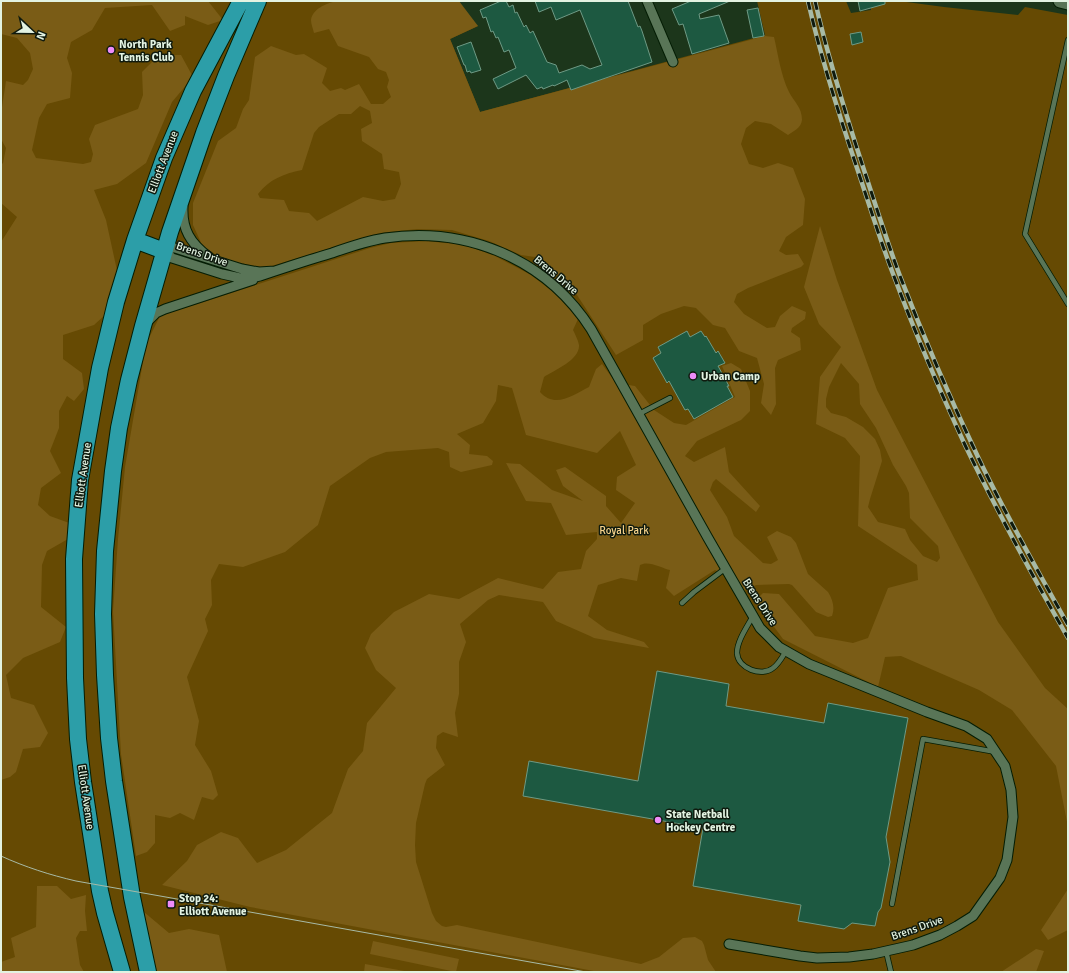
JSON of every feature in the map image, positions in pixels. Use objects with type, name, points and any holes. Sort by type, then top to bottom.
[{"type":"highway","name":"Elliott Avenue","points":[[122,972],[102,902],[83,782],[78,740],[75,678],[74,559],[80,480],[100,368],[116,302],[135,240],[164,158],[193,91],[241,1]]},
{"type":"highway","points":[[148,972],[132,897],[111,760],[103,614],[105,551],[112,478],[119,428],[129,380],[164,251],[204,133],[226,76],[258,1]]},
{"type":"highway","points":[[135,240],[164,251]]},
{"type":"street","points":[[647,1],[673,62]]},
{"type":"street","points":[[1060,1],[1068,3]]},
{"type":"street","points":[[194,165],[184,201],[184,223],[194,244],[202,252],[216,261]]},
{"type":"street","name":"Brens Drive","points":[[272,272],[259,272],[242,269],[176,248],[171,248],[164,251],[172,258],[232,276],[251,278],[260,276],[365,242],[384,238],[407,236],[438,236],[463,240],[498,251],[520,262],[560,292],[586,321],[760,628],[779,647],[809,664],[927,712],[966,726],[987,739],[996,752],[1005,766],[1011,790],[1013,812],[1007,860],[1000,878],[973,916],[940,935],[913,945],[849,957],[818,958],[729,944]]},
{"type":"street","points":[[143,326],[156,313],[165,309],[242,284],[272,272]]},
{"type":"lane","points":[[1068,40],[1025,234],[1068,304]]},
{"type":"lane","points":[[638,414],[670,398]]},
{"type":"lane","points":[[682,603],[726,568]]},
{"type":"lane","points":[[753,616],[740,638],[737,653],[740,662],[751,670],[762,672],[773,669],[786,651]]},
{"type":"lane","points":[[892,904],[923,739],[996,752]]},
{"type":"lane","points":[[886,951],[892,972]]},
{"type":"green space","name":"Royal Park","points":[[1,1],[447,1],[478,26],[450,39],[480,112],[765,35],[757,1],[846,1],[851,13],[871,10],[871,1],[899,1],[1018,15],[1025,7],[1068,15],[1068,972],[1,972]]},
{"type":"green space","points":[[1,1],[208,1],[223,20],[208,25],[185,16],[185,25],[170,31],[152,5],[105,8],[92,30],[71,42],[67,58],[72,73],[70,98],[47,104],[39,118],[32,150],[36,158],[83,164],[91,162],[93,154],[89,139],[95,125],[138,109],[143,95],[142,72],[159,55],[181,55],[193,77],[172,102],[146,163],[117,184],[94,190],[106,220],[118,275],[106,314],[94,325],[63,335],[63,359],[82,373],[84,389],[74,401],[67,396],[59,411],[59,428],[50,451],[61,473],[41,488],[38,505],[50,516],[72,524],[68,539],[47,551],[42,565],[41,607],[66,627],[60,642],[23,658],[6,675],[11,698],[34,705],[48,733],[40,747],[23,749],[16,772],[10,777],[1,780],[1,242],[17,217],[1,203],[1,165],[3,163],[6,148],[1,139],[1,107],[6,81],[23,85],[28,80],[33,69],[30,53],[17,38],[1,34]]},
{"type":"green space","points":[[336,1],[459,1],[478,26],[450,39],[480,112],[765,36],[774,37],[784,79],[789,92],[801,112],[802,120],[797,129],[788,135],[771,124],[755,121],[746,128],[741,144],[749,164],[763,168],[778,163],[793,168],[805,199],[803,225],[786,237],[779,251],[786,255],[798,254],[804,264],[801,267],[748,288],[737,294],[734,302],[744,314],[767,328],[775,327],[780,316],[792,306],[806,312],[805,319],[792,328],[791,332],[800,338],[801,350],[778,360],[775,368],[776,404],[771,415],[761,403],[764,384],[757,358],[739,351],[725,328],[713,325],[696,308],[684,306],[661,314],[643,325],[643,340],[616,355],[577,295],[563,280],[535,257],[521,255],[489,241],[452,230],[417,229],[380,233],[265,268],[225,260],[203,247],[193,225],[193,203],[218,141],[236,128],[243,109],[249,100],[255,57],[271,46],[296,55],[304,54],[327,68],[322,83],[330,91],[341,88],[345,90],[359,84],[371,104],[383,104],[391,97],[387,87],[389,80],[386,72],[378,69],[369,57],[338,46],[329,29],[314,33],[311,20],[314,12],[324,5]],"holes":[[[360,106],[370,111],[372,123],[361,129],[362,141],[382,154],[384,169],[399,172],[401,184],[395,199],[383,201],[363,197],[317,221],[309,213],[289,211],[284,200],[260,198],[258,194],[267,184],[283,175],[302,170],[314,133],[319,127],[339,114],[351,114]]]},
{"type":"green space","points":[[820,226],[837,280],[877,390],[998,622],[1045,688],[1068,709],[1068,827],[1056,766],[1012,710],[979,690],[901,656],[885,657],[878,687],[783,639],[755,601],[763,593],[779,594],[815,636],[853,643],[868,638],[888,588],[918,580],[917,565],[858,526],[860,456],[845,438],[816,424],[820,377],[841,347],[819,324],[804,287]],"holes":[[[841,363],[859,384],[860,404],[876,428],[893,465],[909,493],[910,518],[938,546],[940,558],[937,562],[923,556],[910,540],[905,529],[878,522],[868,507],[882,461],[880,450],[875,439],[863,427],[846,417],[831,413],[826,407],[829,387]]]},
{"type":"green space","points":[[426,241],[465,245],[495,256],[531,275],[556,294],[578,319],[573,330],[579,343],[576,355],[566,364],[544,377],[540,392],[552,400],[570,397],[589,387],[596,369],[602,364],[616,383],[635,386],[654,410],[674,423],[686,425],[735,397],[722,366],[731,363],[741,369],[750,391],[750,411],[741,420],[697,441],[685,456],[694,462],[725,447],[729,472],[760,506],[756,512],[716,479],[713,482],[710,490],[727,517],[734,536],[763,563],[771,564],[778,560],[767,537],[777,531],[791,537],[796,543],[808,574],[830,595],[833,607],[832,616],[828,617],[816,612],[792,585],[756,585],[742,592],[729,577],[715,570],[674,596],[666,588],[670,570],[647,563],[640,565],[637,581],[621,578],[598,585],[588,616],[607,630],[644,642],[649,648],[594,638],[556,621],[543,602],[499,595],[488,600],[460,624],[466,642],[459,662],[459,694],[455,713],[458,737],[443,732],[437,736],[436,748],[445,765],[427,779],[416,823],[416,862],[432,913],[436,921],[442,926],[446,927],[457,925],[641,964],[659,957],[683,938],[695,937],[702,941],[708,960],[716,972],[599,972],[250,907],[162,885],[187,861],[197,845],[221,832],[238,838],[257,863],[286,850],[332,813],[348,769],[363,751],[367,723],[396,688],[376,670],[365,648],[371,634],[394,612],[429,594],[459,599],[498,578],[543,589],[558,572],[581,569],[586,551],[597,539],[597,532],[566,535],[551,503],[526,501],[506,463],[520,464],[552,490],[583,501],[563,486],[556,470],[565,467],[606,496],[606,506],[621,523],[635,503],[616,490],[617,477],[636,465],[620,431],[597,453],[526,435],[512,388],[498,385],[496,401],[483,423],[457,434],[470,445],[469,454],[487,456],[493,461],[492,465],[461,472],[450,467],[449,452],[438,448],[386,452],[370,458],[330,486],[318,525],[285,552],[243,567],[219,564],[211,580],[212,605],[205,619],[208,631],[187,677],[199,721],[195,745],[211,771],[218,795],[213,800],[202,797],[194,820],[180,813],[170,818],[155,815],[155,843],[147,852],[136,856],[121,754],[113,611],[125,467],[146,344],[160,316],[370,248],[391,243]]},
{"type":"green space","points":[[37,886],[57,886],[71,899],[86,895],[85,911],[87,931],[80,931],[76,938],[80,965],[84,972],[1,972],[1,962],[15,957],[11,938],[36,927]]},
{"type":"green space","points":[[1068,889],[1068,930],[1048,940],[1041,930]]},
{"type":"green space","points":[[144,912],[169,933],[189,929],[219,935],[227,972],[155,972]]},
{"type":"green space","points":[[373,941],[459,959],[456,972],[370,954]]},
{"type":"green space","points":[[1036,949],[1044,951],[1036,972],[1001,972]]},
{"type":"green space","points":[[365,964],[410,972],[364,972]]},
{"type":"building","points":[[501,1],[506,1],[509,7],[513,5],[515,13],[517,12],[524,27],[526,25],[530,33],[533,31],[547,62],[556,65],[559,73],[582,65],[590,69],[602,65],[580,10],[556,20],[551,7],[539,12],[535,1],[628,1],[638,27],[640,26],[642,31],[652,62],[571,90],[567,80],[554,86],[537,89],[526,75],[498,89],[493,79],[516,68],[509,50],[504,52],[498,37],[496,38],[493,31],[491,32],[486,17],[483,18],[480,10]]},
{"type":"building","points":[[691,1],[730,1],[699,14],[700,19],[719,15],[729,43],[692,54],[683,24],[679,25],[672,9]]},
{"type":"building","points":[[858,1],[885,1],[885,4],[860,11]]},
{"type":"building","points":[[758,8],[764,36],[753,38],[747,10]]},
{"type":"building","points":[[861,32],[863,42],[852,45],[850,34]]},
{"type":"building","points":[[471,42],[481,70],[471,73],[470,71],[467,72],[457,47]]},
{"type":"building","name":"Urban Camp","points":[[687,331],[690,337],[701,331],[705,337],[706,336],[716,353],[718,351],[725,363],[718,366],[733,397],[694,419],[688,409],[685,410],[669,381],[667,383],[653,358],[661,353],[658,347]]},
{"type":"building","points":[[657,671],[729,684],[726,706],[824,723],[828,703],[908,718],[886,837],[890,862],[881,908],[878,912],[875,926],[852,923],[844,929],[798,921],[801,905],[693,886],[703,828],[523,796],[529,761],[638,781]]},
{"type":"tram line","points":[[1,856],[19,864],[76,881],[586,972]]},
{"type":"railway","points":[[808,1],[844,129],[885,252],[920,342],[946,404],[977,470],[1015,543],[1068,638]]},
{"type":"railway","points":[[815,1],[831,65],[857,149],[900,276],[918,322],[957,413],[988,478],[1068,625]]},
{"type":"place","name":"North Park Tennis Club","points":[[111,50]]},
{"type":"place","name":"Urban Camp","points":[[693,376]]},
{"type":"place","name":"State Netball Hockey Centre","points":[[658,820]]},
{"type":"place","name":"Stop 24: Elliott Avenue","points":[[171,904]]}]
